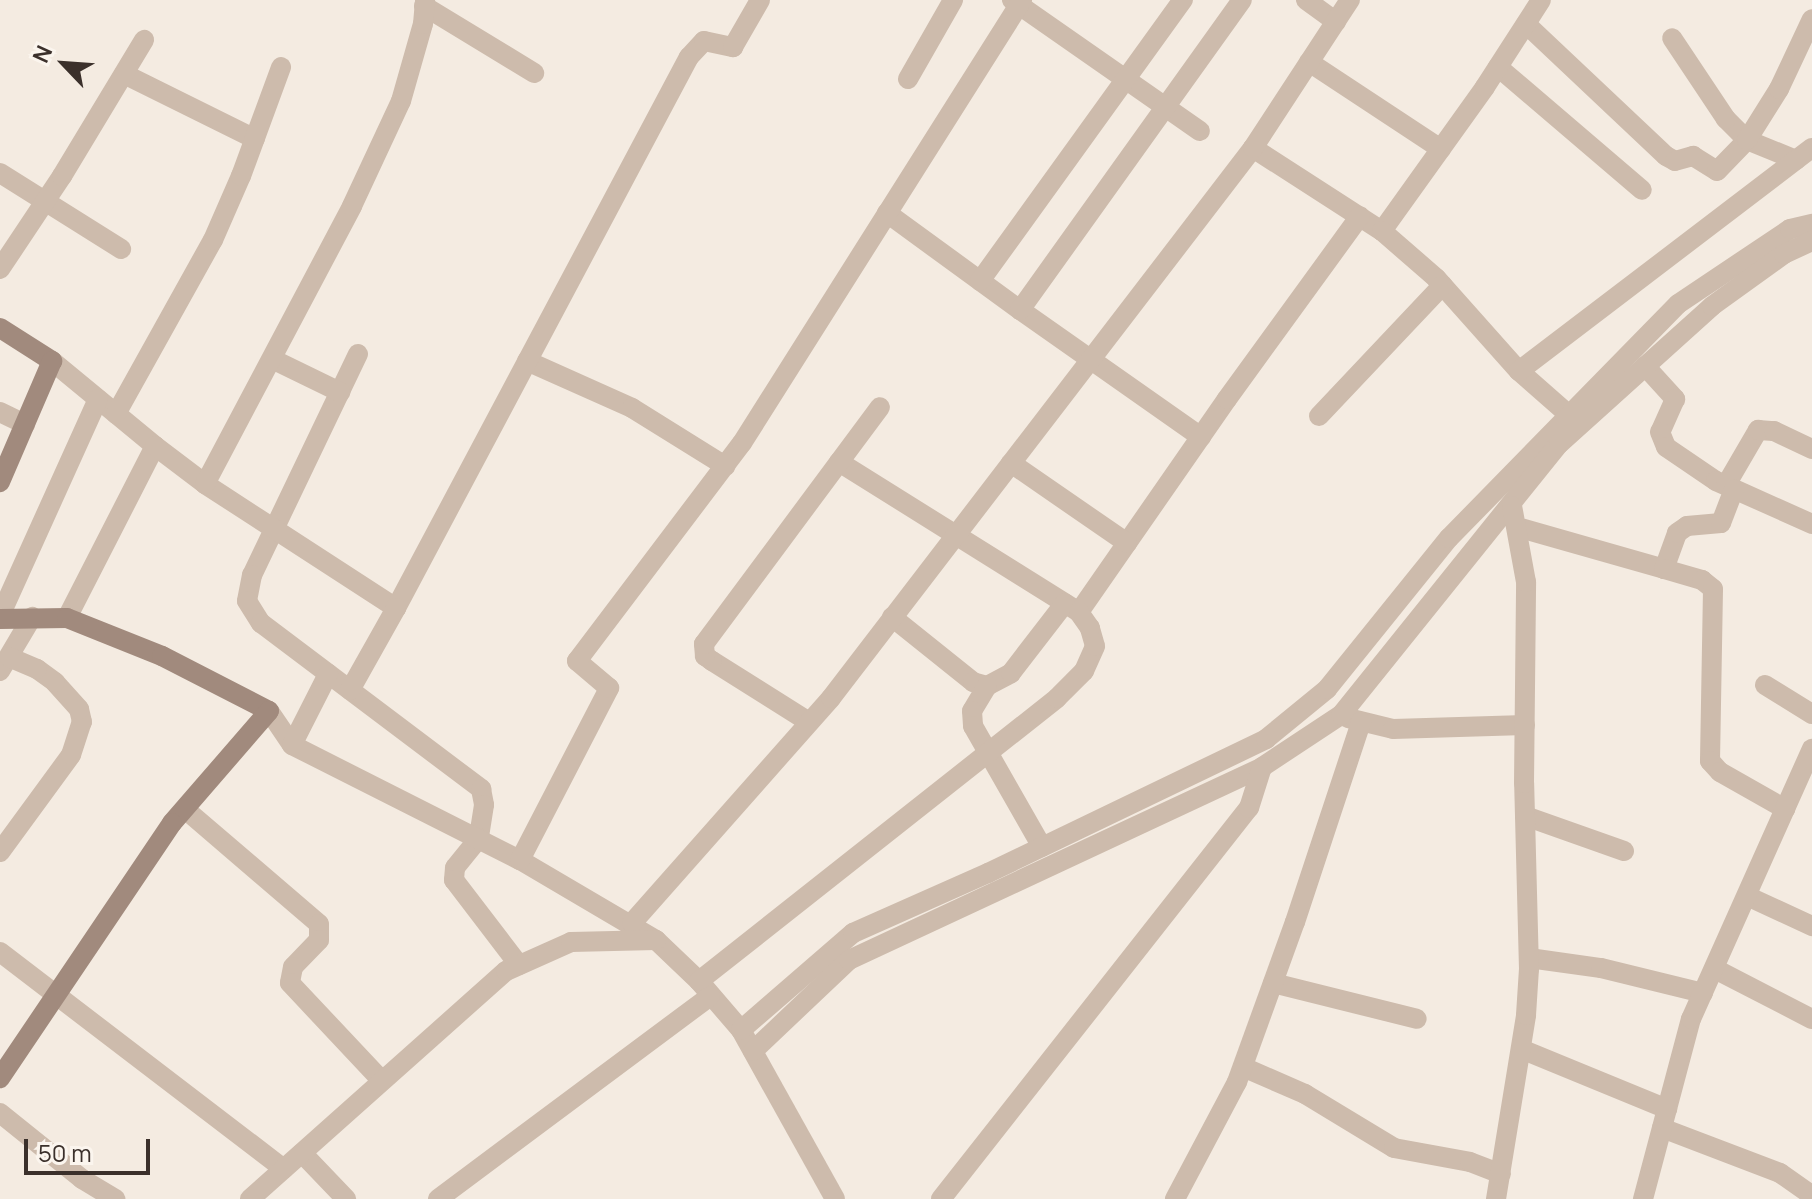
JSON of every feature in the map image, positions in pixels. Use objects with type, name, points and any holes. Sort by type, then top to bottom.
[{"type":"main road","points":[[0,328],[52,361],[0,482]]},
{"type":"main road","points":[[0,618],[67,618],[162,656],[269,711],[172,823],[55,992],[0,1078]]},
{"type":"street","points":[[350,690],[694,49],[704,41],[733,47],[760,0]]},
{"type":"street","points":[[908,79],[953,0]]},
{"type":"street","points":[[980,281],[1183,0]]},
{"type":"street","points":[[1020,310],[1242,0]]},
{"type":"street","points":[[1306,0],[1336,22]]},
{"type":"street","points":[[632,923],[809,722],[892,617],[1253,148],[1350,0]]},
{"type":"street","points":[[520,860],[609,688],[577,661],[725,466],[1018,1],[1200,131]]},
{"type":"street","points":[[1382,231],[1498,67],[1538,1]]},
{"type":"street","points":[[205,484],[352,206],[401,101],[425,3],[534,73]]},
{"type":"street","points":[[1526,24],[1671,160],[1693,156],[1717,171],[1747,140],[1779,89],[1812,19]]},
{"type":"street","points":[[1672,38],[1726,119],[1747,140],[1804,154]]},
{"type":"street","points":[[0,269],[46,201],[144,40]]},
{"type":"street","points":[[1309,62],[1441,149]]},
{"type":"street","points":[[116,414],[189,288],[255,139],[281,67]]},
{"type":"street","points":[[1498,67],[1642,190]]},
{"type":"street","points":[[124,74],[255,139]]},
{"type":"street","points":[[1253,148],[1382,231],[1443,285],[1519,371],[1569,415]]},
{"type":"street","points":[[1519,371],[1804,154]]},
{"type":"street","points":[[0,173],[121,249]]},
{"type":"street","points":[[887,213],[1201,437]]},
{"type":"street","points":[[1042,847],[987,753],[971,718],[987,686],[1011,673],[1127,543],[1360,216]]},
{"type":"street","points":[[741,1030],[853,933],[1042,847],[1266,739],[1327,689],[1449,538],[1678,304],[1790,229],[1812,224]]},
{"type":"street","points":[[753,1051],[849,960],[1262,767],[1341,715],[1559,444],[1712,306],[1784,254],[1812,241]]},
{"type":"street","points":[[1319,416],[1443,285]]},
{"type":"street","points":[[358,354],[252,575],[247,601],[261,623],[481,789],[484,805],[479,838],[455,868],[454,880],[519,965]]},
{"type":"street","points":[[272,359],[340,392]]},
{"type":"street","points":[[52,361],[205,484],[396,608]]},
{"type":"street","points":[[527,361],[632,408],[725,466]]},
{"type":"street","points":[[1645,366],[1675,399],[1660,432],[1666,447],[1730,487],[1812,524]]},
{"type":"street","points":[[0,618],[98,399]]},
{"type":"street","points":[[809,722],[705,656],[704,644],[880,407]]},
{"type":"street","points":[[0,412],[25,424]]},
{"type":"street","points":[[1664,569],[1677,533],[1687,526],[1721,523],[1730,487],[1758,430],[1774,431],[1812,449]]},
{"type":"street","points":[[67,618],[155,446]]},
{"type":"street","points":[[438,1199],[704,988],[1084,671],[1095,646],[1090,628],[1072,608],[957,533],[839,462]]},
{"type":"street","points":[[1011,463],[1127,543]]},
{"type":"street","points":[[1496,1199],[1521,1049],[1529,958],[1525,816],[1526,582],[1512,506]]},
{"type":"street","points":[[1517,527],[1702,580],[1713,589],[1710,761],[1720,772],[1785,809]]},
{"type":"street","points":[[0,852],[71,755],[82,722],[79,709],[62,689],[37,669],[4,664],[32,617]]},
{"type":"street","points":[[892,617],[973,682],[987,686]]},
{"type":"street","points":[[292,745],[328,674]]},
{"type":"street","points":[[1765,685],[1812,714]]},
{"type":"street","points":[[269,711],[292,745],[479,838],[632,923],[656,940],[741,1030],[835,1199]]},
{"type":"street","points":[[1341,715],[1393,729],[1525,725]]},
{"type":"street","points":[[1175,1199],[1243,1067],[1361,722]]},
{"type":"street","points":[[1643,1199],[1691,1019],[1812,749]]},
{"type":"street","points":[[941,1199],[1249,808],[1262,767]]},
{"type":"street","points":[[186,810],[319,924],[319,940],[293,967],[290,983],[382,1081]]},
{"type":"street","points":[[1525,816],[1624,851]]},
{"type":"street","points":[[1747,896],[1812,926]]},
{"type":"street","points":[[250,1199],[506,971],[571,942],[656,940]]},
{"type":"street","points":[[0,952],[284,1169]]},
{"type":"street","points":[[1529,958],[1601,968],[1703,993]]},
{"type":"street","points":[[1715,969],[1812,1019]]},
{"type":"street","points":[[1273,983],[1417,1019]]},
{"type":"street","points":[[1521,1049],[1810,1188]]},
{"type":"street","points":[[1243,1067],[1305,1094],[1394,1148],[1470,1162],[1501,1174]]},
{"type":"street","points":[[0,1113],[71,1171],[115,1199]]},
{"type":"street","points":[[302,1153],[346,1199]]}]
